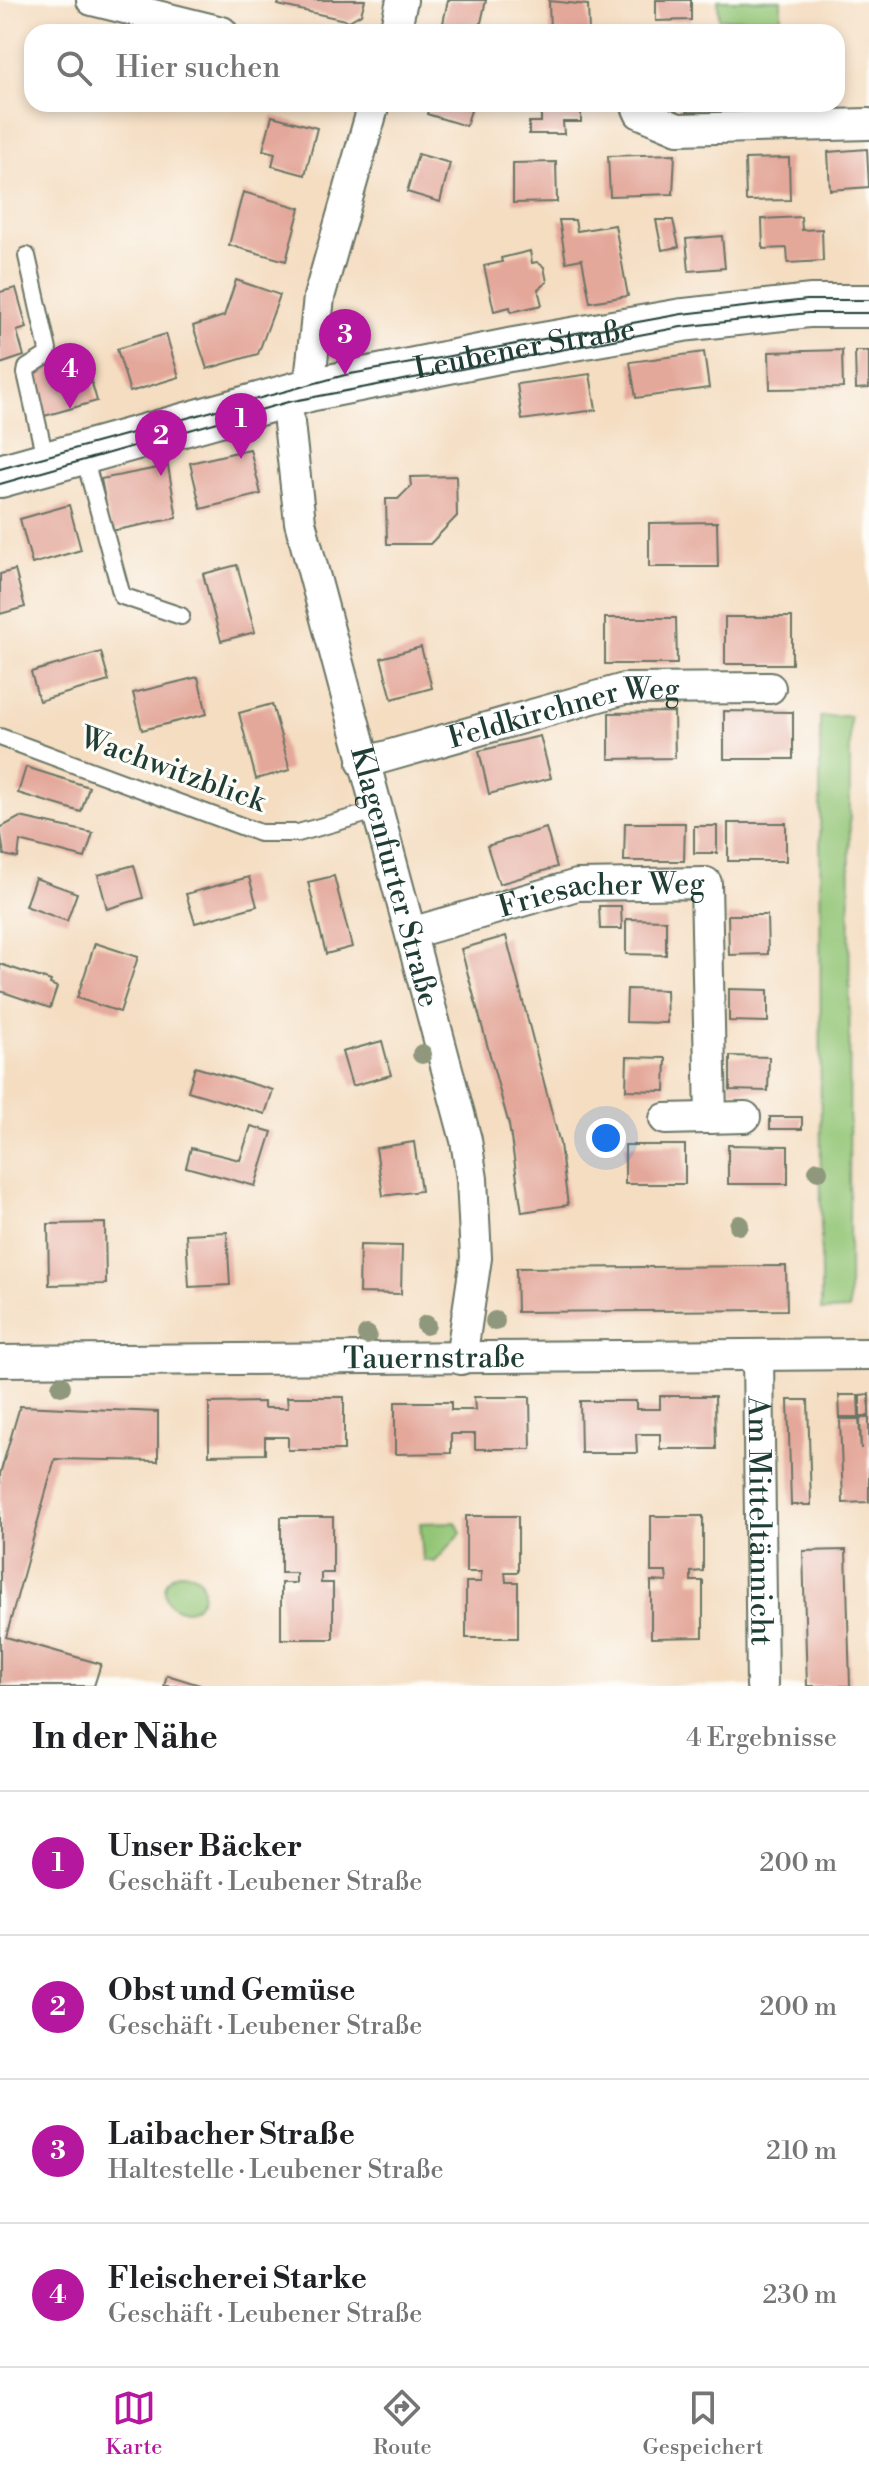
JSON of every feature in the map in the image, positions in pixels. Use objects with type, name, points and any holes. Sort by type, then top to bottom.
[{"type":"street","points":[[92,0],[190,24]]},
{"type":"street","points":[[397,24],[402,0]]},
{"type":"street","name":"Klagenfurter Straße","points":[[372,112],[319,297],[298,393],[300,522],[454,1090],[472,1179],[476,1258],[461,1359]]},
{"type":"street","points":[[640,112],[678,129],[869,124]]},
{"type":"street","name":"Leubener Straße","points":[[0,476],[298,393],[683,320],[810,306],[869,306]]},
{"type":"street","name":"Feldkirchner Weg","points":[[363,763],[624,689],[770,688]]},
{"type":"street","name":"Friesacher Weg","points":[[411,933],[577,885],[706,883],[711,1118]]},
{"type":"street","points":[[665,1119],[745,1117]]},
{"type":"street","name":"Tauernstraße","points":[[0,1361],[869,1354]]},
{"type":"street","name":"Am Mitteltännicht","points":[[758,1355],[762,1686]]},
{"type":"lane","points":[[27,256],[48,350],[46,356],[27,368],[26,373],[122,596],[181,616]]},
{"type":"lane","name":"Wachwitzblick","points":[[0,737],[260,833],[298,833],[376,811]]},
{"type":"green space","points":[[718,0],[781,0],[781,18],[719,19]]},
{"type":"green space","points":[[850,716],[849,1310],[821,1311],[820,717]]},
{"type":"green space","points":[[456,1522],[461,1533],[435,1562],[423,1560],[420,1523]]},
{"type":"green space","points":[[184,1572],[198,1577],[203,1591],[198,1605],[184,1610],[170,1605],[165,1591],[170,1577]]},
{"type":"building","points":[[280,0],[365,0],[361,14],[349,21],[278,5]]},
{"type":"building","points":[[448,0],[486,0],[481,24],[443,23]]},
{"type":"building","points":[[656,0],[691,0],[691,20],[656,21]]},
{"type":"building","points":[[549,1],[588,5],[589,24],[550,24]]},
{"type":"building","points":[[428,112],[470,112],[466,126]]},
{"type":"building","points":[[541,112],[581,112],[581,122],[563,122],[564,134],[529,134],[529,122],[541,122]]},
{"type":"building","points":[[272,116],[317,128],[305,175],[272,166],[275,153],[263,150]]},
{"type":"building","points":[[867,149],[869,187],[830,190],[828,152]]},
{"type":"building","points":[[418,154],[450,163],[440,202],[407,192]]},
{"type":"building","points":[[675,154],[673,194],[610,196],[608,156]]},
{"type":"building","points":[[789,158],[790,200],[746,201],[745,159]]},
{"type":"building","points":[[556,162],[557,202],[513,203],[513,163]]},
{"type":"building","points":[[243,192],[300,208],[286,261],[229,245]]},
{"type":"building","points":[[801,217],[802,230],[822,229],[823,261],[788,263],[787,248],[763,249],[762,219]]},
{"type":"building","points":[[559,220],[575,220],[577,231],[615,225],[628,296],[590,302],[582,259],[566,262]]},
{"type":"building","points":[[656,220],[673,220],[679,247],[662,250]]},
{"type":"building","points":[[722,236],[725,268],[689,271],[686,239]]},
{"type":"building","points":[[530,251],[532,263],[537,262],[544,267],[547,282],[538,289],[542,305],[511,312],[510,307],[494,311],[484,266]]},
{"type":"building","points":[[236,280],[280,295],[258,354],[207,369],[193,326],[224,316]]},
{"type":"building","points":[[16,288],[27,328],[17,331],[24,356],[0,364],[0,292]]},
{"type":"building","points":[[166,334],[179,377],[130,392],[117,349]]},
{"type":"building","points":[[842,350],[843,388],[770,389],[769,352]]},
{"type":"building","points":[[855,351],[869,351],[869,388],[856,389]]},
{"type":"building","points":[[704,352],[709,388],[636,398],[630,362]]},
{"type":"building","points":[[84,355],[97,401],[41,417],[28,372]]},
{"type":"building","points":[[590,374],[596,410],[522,420],[517,384]]},
{"type":"building","points":[[250,449],[261,494],[201,509],[190,463]]},
{"type":"building","points":[[168,466],[177,518],[111,531],[101,479]]},
{"type":"building","points":[[456,476],[457,516],[430,544],[387,544],[386,499],[398,499],[411,486],[410,477]]},
{"type":"building","points":[[69,505],[81,550],[32,564],[20,519]]},
{"type":"building","points":[[717,522],[718,567],[649,567],[649,523]]},
{"type":"building","points":[[237,565],[255,632],[221,641],[203,574]]},
{"type":"building","points":[[15,570],[25,607],[0,614],[0,574]]},
{"type":"building","points":[[725,617],[792,617],[792,664],[725,664]]},
{"type":"building","points":[[605,618],[676,618],[677,664],[605,664]]},
{"type":"building","points":[[421,647],[432,688],[392,699],[381,658]]},
{"type":"building","points":[[101,652],[109,681],[39,701],[31,672]]},
{"type":"building","points":[[198,677],[207,714],[142,730],[133,693]]},
{"type":"building","points":[[272,704],[290,770],[256,779],[239,713]]},
{"type":"building","points":[[724,711],[793,712],[793,759],[724,759]]},
{"type":"building","points":[[674,712],[675,758],[609,759],[609,713]]},
{"type":"building","points":[[540,736],[551,778],[489,794],[479,751]]},
{"type":"building","points":[[26,767],[89,787],[81,812],[18,793]]},
{"type":"building","points":[[20,817],[93,833],[85,858],[20,841],[18,858],[4,855],[0,828]]},
{"type":"building","points":[[625,823],[685,823],[684,861],[624,861]]},
{"type":"building","points":[[728,823],[786,823],[786,861],[728,861]]},
{"type":"building","points":[[694,826],[717,826],[717,853],[694,853]]},
{"type":"building","points":[[546,828],[557,867],[499,884],[487,846]]},
{"type":"building","points":[[134,865],[143,898],[107,909],[98,875]]},
{"type":"building","points":[[334,876],[352,947],[326,954],[308,882]]},
{"type":"building","points":[[249,877],[257,906],[195,923],[186,894]]},
{"type":"building","points":[[35,878],[77,893],[67,921],[25,906]]},
{"type":"building","points":[[599,906],[621,906],[622,929],[600,929]]},
{"type":"building","points":[[728,915],[767,915],[768,954],[729,955]]},
{"type":"building","points":[[626,919],[666,920],[666,955],[626,954]]},
{"type":"building","points":[[506,936],[560,1144],[568,1205],[522,1212],[509,1125],[461,949]]},
{"type":"building","points":[[95,943],[138,957],[120,1012],[77,998]]},
{"type":"building","points":[[0,964],[51,981],[50,984],[57,987],[50,1008],[0,991]]},
{"type":"building","points":[[627,989],[666,990],[667,1023],[626,1022]]},
{"type":"building","points":[[729,989],[768,990],[768,1022],[729,1021]]},
{"type":"building","points":[[382,1041],[391,1075],[352,1086],[342,1052]]},
{"type":"building","points":[[730,1056],[769,1057],[768,1091],[730,1090]]},
{"type":"building","points":[[627,1057],[666,1058],[665,1091],[626,1090]]},
{"type":"building","points":[[195,1067],[273,1090],[265,1114],[188,1091]]},
{"type":"building","points":[[770,1117],[802,1117],[802,1129],[770,1129]]},
{"type":"building","points":[[251,1126],[272,1132],[255,1186],[186,1167],[191,1148],[240,1160]]},
{"type":"building","points":[[414,1142],[421,1191],[383,1196],[376,1148]]},
{"type":"building","points":[[625,1145],[685,1145],[685,1184],[625,1184]]},
{"type":"building","points":[[728,1145],[788,1146],[788,1184],[728,1184]]},
{"type":"building","points":[[105,1223],[106,1284],[49,1285],[48,1224]]},
{"type":"building","points":[[227,1232],[230,1285],[189,1287],[186,1234]]},
{"type":"building","points":[[360,1245],[402,1246],[401,1294],[359,1293]]},
{"type":"building","points":[[786,1266],[787,1310],[517,1312],[516,1268]]},
{"type":"building","points":[[869,1394],[869,1416],[860,1416],[860,1395]]},
{"type":"building","points":[[839,1395],[858,1395],[859,1417],[840,1417]]},
{"type":"building","points":[[660,1396],[715,1396],[716,1449],[660,1449],[660,1434],[636,1434],[637,1453],[581,1453],[580,1401],[636,1401],[636,1409],[660,1409]]},
{"type":"building","points":[[287,1397],[344,1397],[344,1450],[288,1450],[288,1437],[265,1437],[265,1454],[209,1455],[209,1403],[264,1402],[264,1408],[288,1408]]},
{"type":"building","points":[[474,1397],[530,1397],[531,1449],[475,1449],[475,1434],[451,1434],[451,1453],[395,1454],[395,1402],[451,1402],[451,1410],[475,1410]]},
{"type":"building","points":[[788,1400],[808,1400],[811,1505],[791,1505]]},
{"type":"building","points":[[20,1406],[158,1412],[158,1461],[55,1459],[6,1637],[101,1664],[94,1686],[0,1686],[0,1474]]},
{"type":"building","points":[[860,1418],[869,1418],[869,1502],[843,1503],[840,1419],[859,1419],[861,1449]]},
{"type":"building","points":[[466,1516],[518,1516],[518,1572],[505,1572],[506,1582],[518,1582],[518,1638],[466,1638],[466,1582],[481,1582],[481,1572],[466,1572]]},
{"type":"building","points":[[651,1516],[703,1516],[703,1571],[691,1572],[691,1581],[703,1581],[703,1637],[651,1638],[651,1581],[667,1582],[666,1572],[651,1572]]},
{"type":"building","points":[[281,1517],[333,1517],[333,1573],[321,1573],[321,1583],[333,1583],[333,1639],[281,1639],[281,1583],[296,1583],[296,1573],[281,1573]]},
{"type":"building","points":[[846,1550],[850,1686],[807,1686],[803,1551]]},
{"type":"building","points":[[167,1675],[200,1685],[200,1686],[164,1686]]},
{"type":"tram line","points":[[0,469],[345,375],[682,314],[807,300],[869,300]]},
{"type":"tram line","points":[[0,484],[288,402],[681,327],[808,313],[869,313]]},
{"type":"place","name":"Laibacher Straße","points":[[345,375]]},
{"type":"place","name":"Fleischerei Starke","points":[[70,409]]},
{"type":"place","name":"Unser Bäcker","points":[[241,459]]},
{"type":"place","name":"Obst und Gemüse","points":[[161,476]]}]
